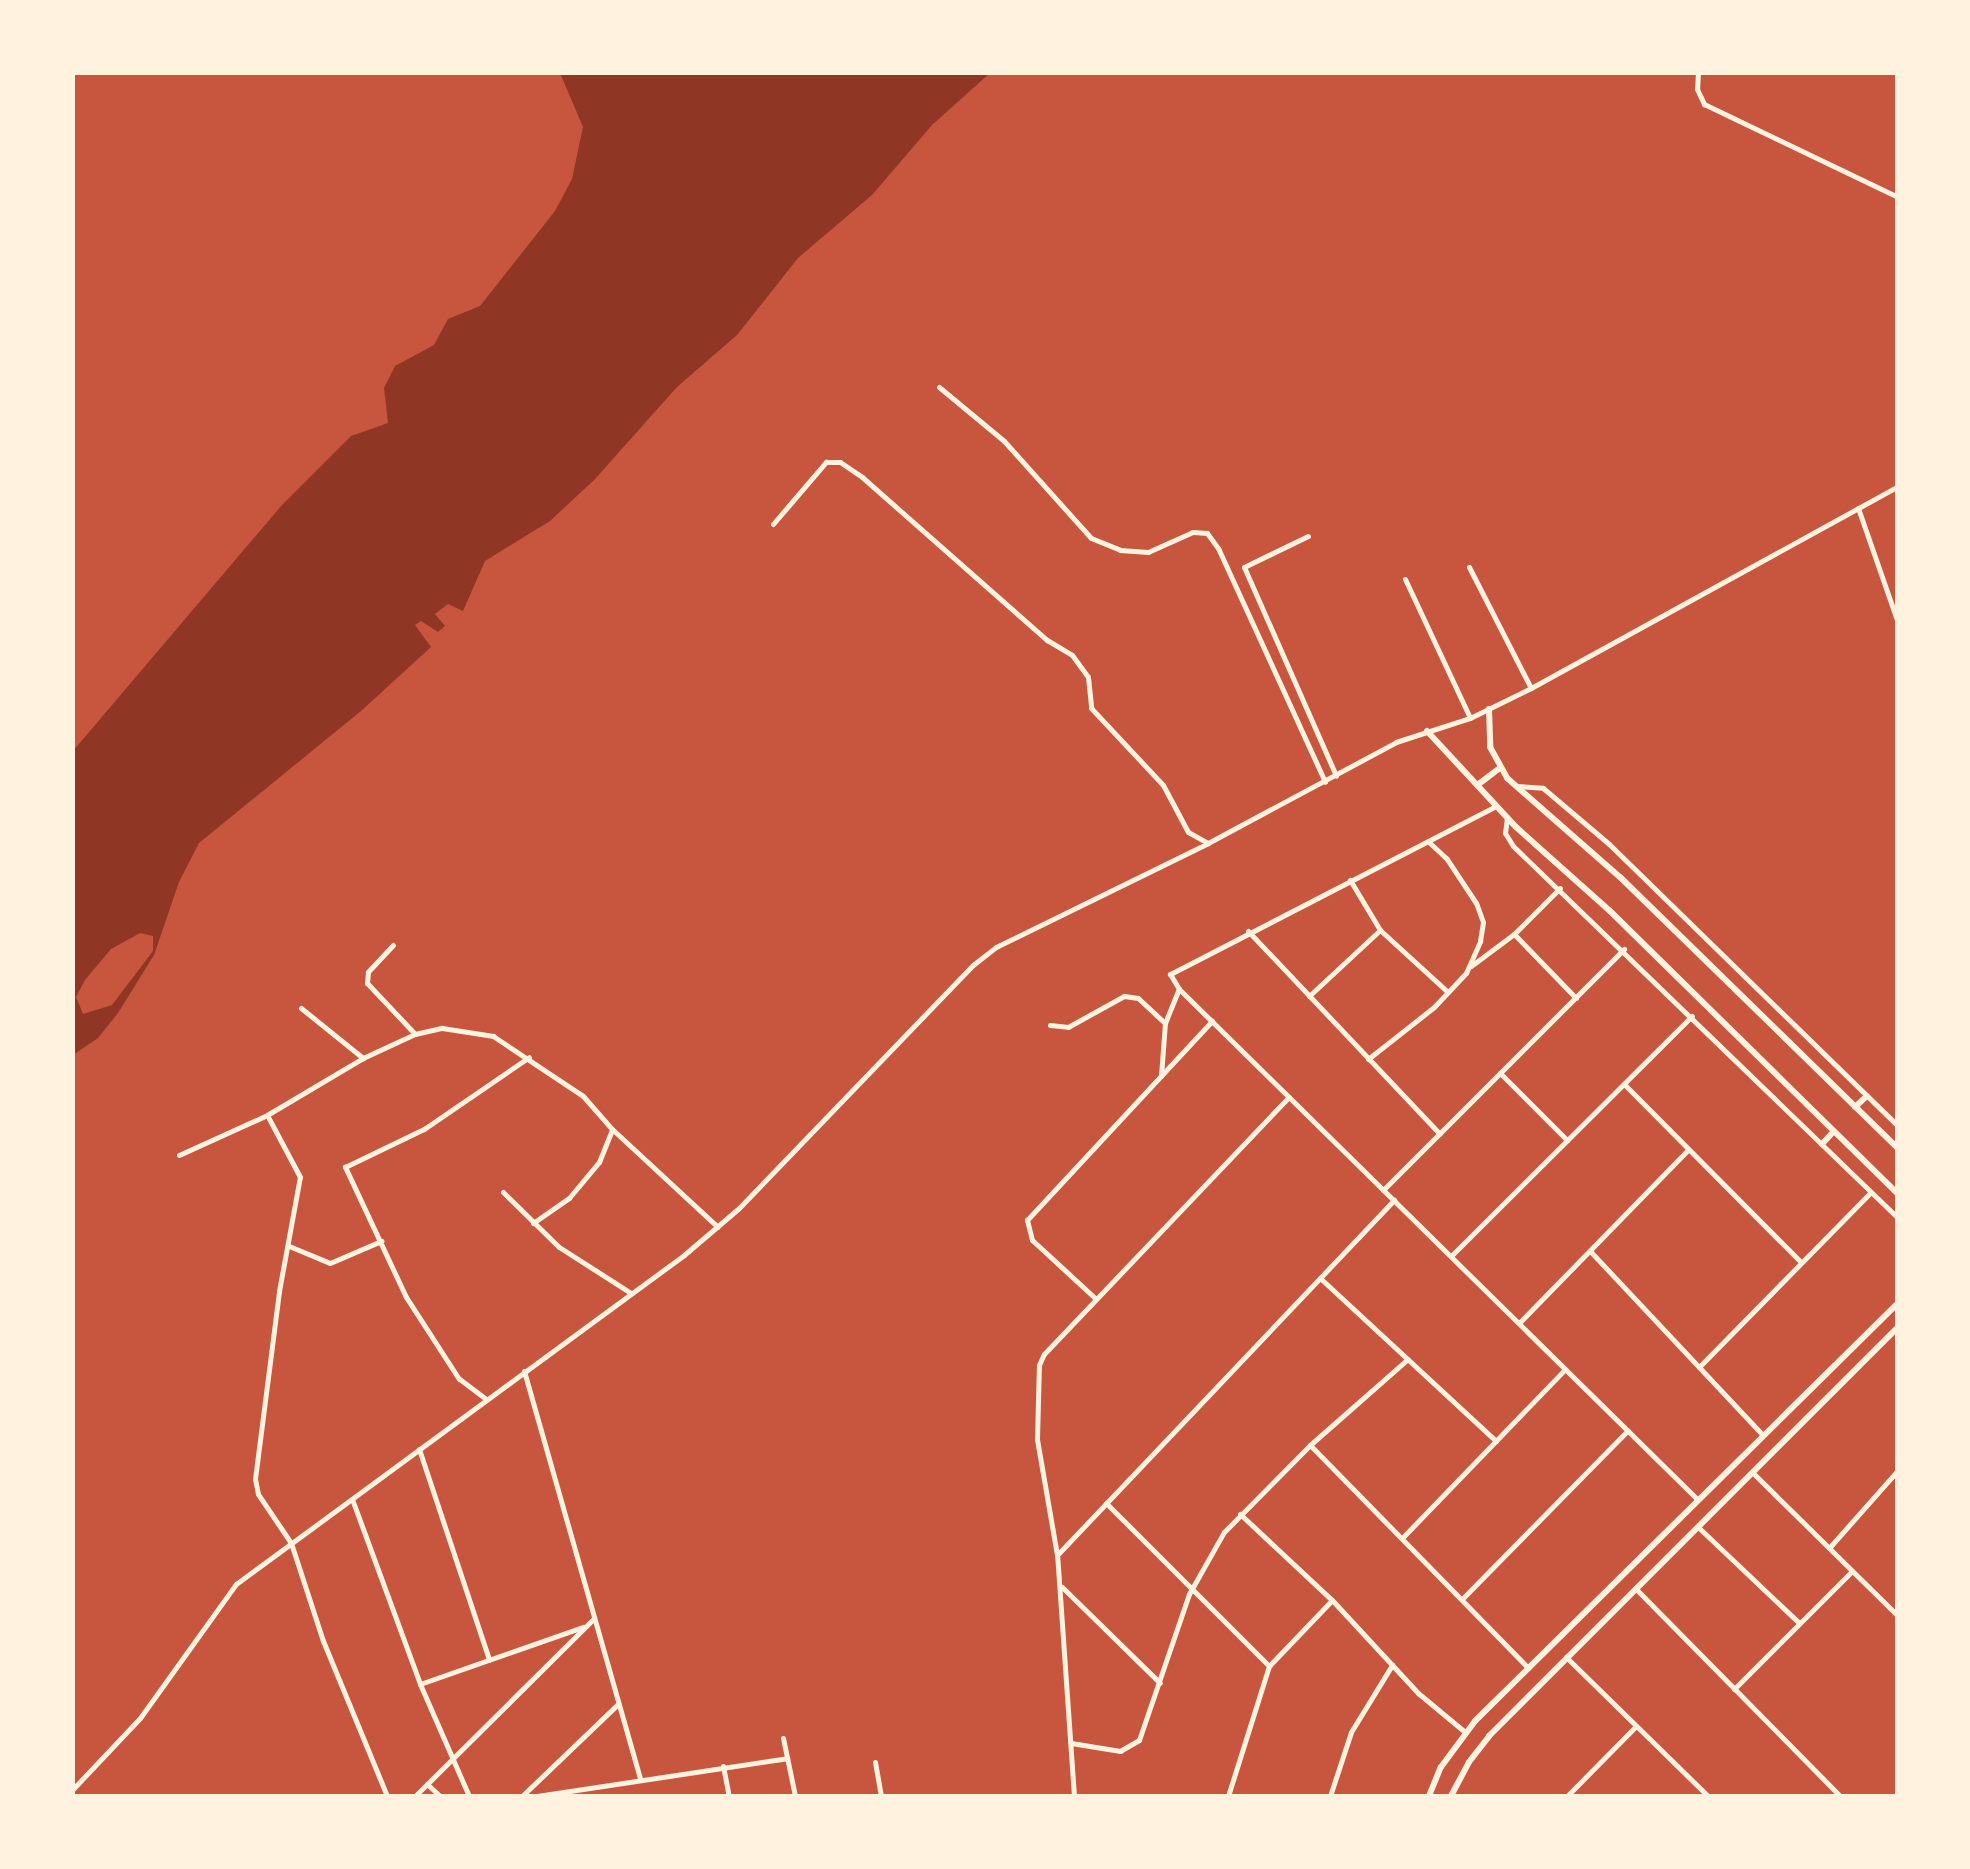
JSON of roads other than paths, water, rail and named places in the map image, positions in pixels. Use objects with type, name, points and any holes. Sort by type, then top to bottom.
[{"type":"street","points":[[1698,72],[1698,89],[1704,104],[1898,197]]},
{"type":"street","points":[[939,387],[1004,441],[1090,538],[1120,550],[1148,552],[1194,532],[1208,533],[1325,782]]},
{"type":"street","points":[[773,524],[826,462],[840,462],[862,478],[1047,640],[1072,655],[1088,678],[1091,708],[1163,785],[1188,832],[1208,843]]},
{"type":"street","points":[[72,1790],[140,1718],[228,1592],[718,1227],[996,946],[1208,843],[1396,742],[1470,718],[1531,688],[1898,486]]},
{"type":"street","points":[[1858,508],[1898,624]]},
{"type":"street","points":[[1308,536],[1244,566],[1336,776]]},
{"type":"street","points":[[1469,568],[1531,688]]},
{"type":"street","points":[[1405,579],[1470,718]]},
{"type":"street","points":[[1489,709],[1488,735],[1500,768],[1515,786],[1621,878],[1898,1148]]},
{"type":"street","points":[[1427,731],[1507,817],[1610,911],[1898,1194]]},
{"type":"street","points":[[1480,784],[1500,768]]},
{"type":"street","points":[[1515,786],[1542,788],[1597,833],[1898,1126]]},
{"type":"street","points":[[1497,806],[1173,969],[1170,974],[1178,988],[1697,1498]]},
{"type":"street","points":[[1507,817],[1509,842],[1898,1218]]},
{"type":"street","points":[[1428,842],[1464,884],[1483,922],[1470,966]]},
{"type":"street","points":[[1350,880],[1380,930],[1448,992]]},
{"type":"street","points":[[1368,1060],[1448,992],[1470,966],[1514,934],[1560,888]]},
{"type":"street","points":[[1309,996],[1380,930]]},
{"type":"street","points":[[1248,931],[1440,1134]]},
{"type":"street","points":[[1514,934],[1576,998]]},
{"type":"street","points":[[393,946],[368,972],[367,983],[415,1034]]},
{"type":"street","points":[[1384,1190],[1624,949]]},
{"type":"street","points":[[1161,1076],[1165,1023],[1178,988]]},
{"type":"street","points":[[1050,1025],[1068,1027],[1124,996],[1138,998],[1165,1023]]},
{"type":"street","points":[[301,1008],[363,1058]]},
{"type":"street","points":[[1451,1256],[1692,1016]]},
{"type":"street","points":[[1096,1299],[1032,1240],[1027,1220],[1212,1021]]},
{"type":"street","points":[[179,1155],[267,1115],[363,1058],[415,1034],[442,1028],[493,1036],[529,1057],[583,1096],[612,1129],[718,1227]]},
{"type":"street","points":[[486,1400],[459,1379],[406,1297],[345,1167],[424,1129],[529,1057]]},
{"type":"street","points":[[1500,1073],[1567,1140]]},
{"type":"street","points":[[1624,1084],[1802,1262]]},
{"type":"street","points":[[1074,1796],[1057,1555],[1037,1439],[1038,1371],[1044,1354],[1288,1096]]},
{"type":"street","points":[[1856,1107],[1866,1096]]},
{"type":"street","points":[[267,1115],[299,1171],[255,1479],[258,1494],[291,1543],[323,1641],[387,1796]]},
{"type":"street","points":[[532,1223],[569,1198],[599,1162],[612,1129]]},
{"type":"street","points":[[1822,1144],[1833,1132]]},
{"type":"street","points":[[1519,1324],[1689,1149]]},
{"type":"street","points":[[503,1192],[559,1247],[631,1293]]},
{"type":"street","points":[[1699,1367],[1871,1192]]},
{"type":"street","points":[[1057,1555],[1394,1200]]},
{"type":"street","points":[[289,1246],[330,1263],[381,1241]]},
{"type":"street","points":[[1590,1251],[1762,1434]]},
{"type":"street","points":[[1320,1278],[1496,1441]]},
{"type":"street","points":[[1428,1796],[1465,1732],[1898,1303]]},
{"type":"street","points":[[1452,1796],[1478,1748],[1656,1564],[1898,1327]]},
{"type":"street","points":[[1071,1743],[1120,1751],[1134,1745],[1192,1588],[1224,1532],[1310,1445],[1408,1359]]},
{"type":"street","points":[[1403,1537],[1566,1369]]},
{"type":"street","points":[[524,1371],[640,1778]]},
{"type":"street","points":[[1463,1598],[1628,1430]]},
{"type":"street","points":[[1310,1445],[1528,1668]]},
{"type":"street","points":[[420,1449],[489,1660]]},
{"type":"street","points":[[1829,1548],[1898,1470]]},
{"type":"street","points":[[1751,1471],[1896,1612]]},
{"type":"street","points":[[352,1498],[420,1684],[469,1796]]},
{"type":"street","points":[[1106,1504],[1269,1666]]},
{"type":"street","points":[[1240,1514],[1465,1732]]},
{"type":"street","points":[[1696,1525],[1800,1624]]},
{"type":"street","points":[[1644,1552],[1656,1564]]},
{"type":"street","points":[[1734,1689],[1852,1571]]},
{"type":"street","points":[[1060,1585],[1160,1683]]},
{"type":"street","points":[[1634,1587],[1840,1796]]},
{"type":"street","points":[[1228,1796],[1269,1666],[1332,1600]]},
{"type":"street","points":[[415,1796],[594,1618]]},
{"type":"street","points":[[420,1684],[588,1626]]},
{"type":"street","points":[[1566,1657],[1700,1794],[1708,1796]]},
{"type":"street","points":[[1330,1796],[1351,1732],[1392,1665]]},
{"type":"street","points":[[522,1796],[618,1704]]},
{"type":"street","points":[[1567,1796],[1636,1726]]},
{"type":"street","points":[[783,1738],[795,1796]]},
{"type":"street","points":[[537,1796],[787,1758]]},
{"type":"street","points":[[875,1762],[881,1796]]},
{"type":"street","points":[[724,1766],[729,1796]]},
{"type":"street","points":[[427,1784],[440,1796]]}]
